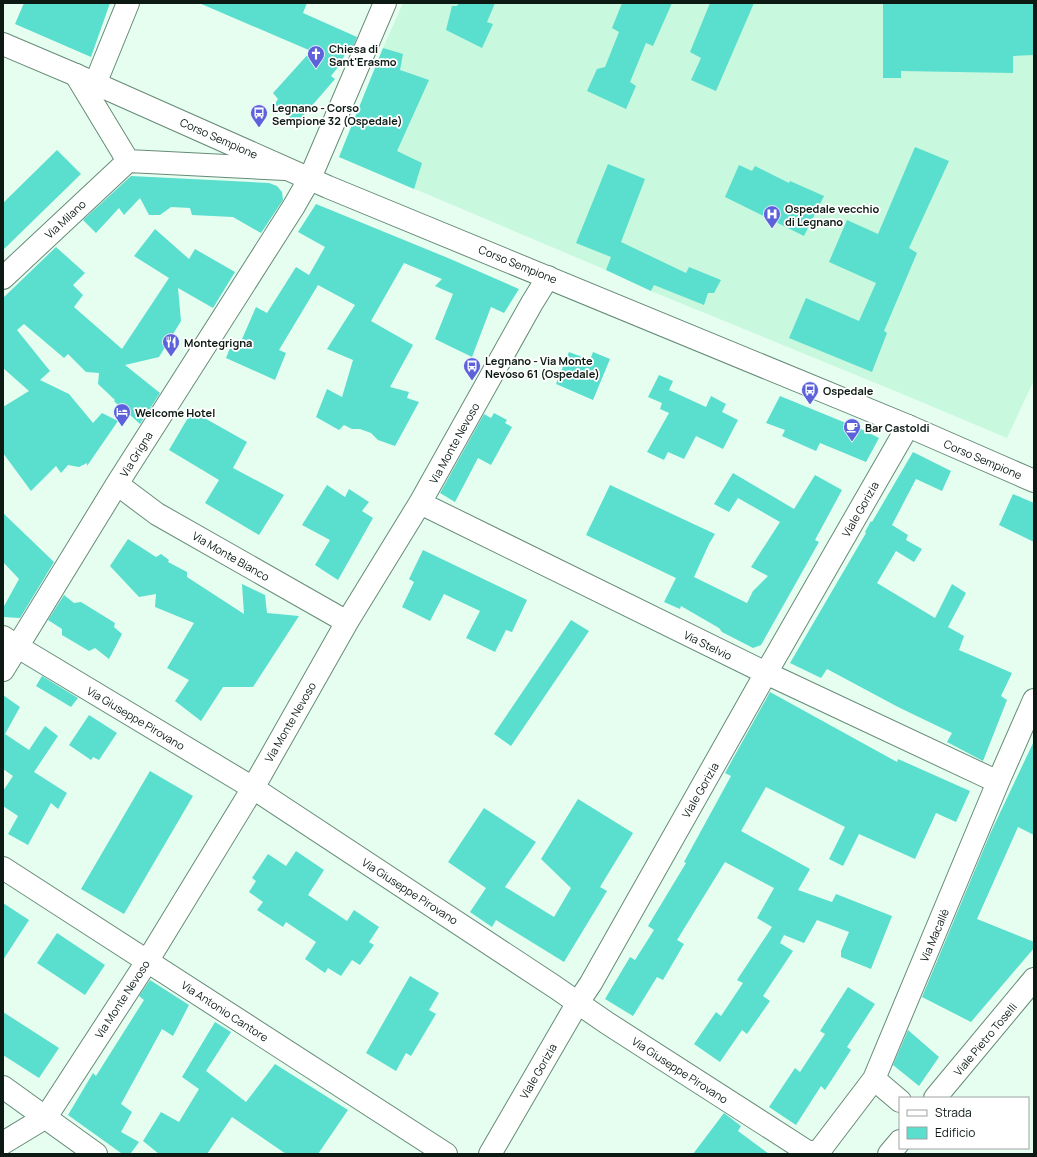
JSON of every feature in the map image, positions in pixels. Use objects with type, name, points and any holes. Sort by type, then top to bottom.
[{"type":"street","points":[[128,3],[86,79],[128,161],[287,169]]},
{"type":"street","name":"Via Grigna","points":[[3,670],[10,642],[117,484],[294,206],[310,178],[385,3]]},
{"type":"street","name":"Corso Sempione","points":[[3,44],[86,79],[287,169],[908,426],[1034,481]]},
{"type":"street","name":"Via Milano","points":[[3,278],[128,161]]},
{"type":"street","name":"Via Monte Nevoso","points":[[3,1143],[46,1118],[148,960],[253,788],[347,622],[420,503],[548,277]]},
{"type":"street","name":"Viale Gorizia","points":[[490,1154],[578,1004],[908,426]]},
{"type":"street","name":"Via Monte Bianco","points":[[117,484],[158,514],[347,622]]},
{"type":"street","name":"Via Stelvio","points":[[420,503],[766,673],[998,782]]},
{"type":"street","name":"Via Giuseppe Pirovano","points":[[10,642],[253,788],[555,987],[578,1004],[810,1154]]},
{"type":"street","name":"Via Macallè","points":[[810,1154],[820,1150],[874,1079],[998,782],[1034,700]]},
{"type":"street","name":"Via Antonio Cantore","points":[[3,868],[148,960],[446,1154]]},
{"type":"street","name":"Viale Pietro Toselli","points":[[936,1097],[1034,979]]},
{"type":"street","points":[[874,1079],[899,1100]]},
{"type":"street","points":[[3,1087],[96,1154]]},
{"type":"street","points":[[889,1154],[899,1142]]},
{"type":"shaded area","name":"Ospedale vecchio di Legnano","points":[[403,3],[1034,3],[1034,380],[1007,438],[651,291],[606,270],[339,157]]},
{"type":"building","points":[[24,3],[110,3],[91,57],[15,24]]},
{"type":"building","points":[[199,3],[307,3],[303,13],[357,37],[350,54],[345,53],[342,62],[331,76],[335,79],[296,124],[275,104],[278,99],[273,93],[311,51]]},
{"type":"building","points":[[459,3],[495,3],[487,22],[493,24],[482,48],[446,30],[452,6],[457,6]]},
{"type":"building","points":[[622,3],[672,3],[653,46],[646,43],[630,82],[636,86],[626,109],[587,91],[597,69],[605,67],[619,32],[612,28]]},
{"type":"building","points":[[710,3],[754,3],[716,91],[691,80],[701,58],[690,52]]},
{"type":"building","points":[[883,3],[1034,3],[1034,55],[1013,56],[1013,73],[901,71],[901,78],[883,78]]},
{"type":"building","points":[[383,48],[403,54],[400,70],[429,80],[397,151],[422,163],[414,189],[339,157]]},
{"type":"building","points":[[915,147],[949,161],[909,248],[917,253],[884,331],[887,333],[872,372],[789,338],[806,298],[859,321],[876,283],[829,262],[847,220],[878,234]]},
{"type":"building","points":[[57,150],[81,174],[3,250],[3,203]]},
{"type":"building","points":[[608,164],[645,179],[621,242],[686,273],[689,267],[721,280],[714,293],[708,293],[704,305],[654,285],[651,291],[606,270],[611,257],[576,243]]},
{"type":"building","points":[[739,165],[752,171],[755,166],[789,183],[790,181],[824,196],[804,236],[725,197]]},
{"type":"building","points":[[131,176],[269,183],[277,186],[282,192],[283,200],[261,233],[233,217],[192,215],[190,208],[171,207],[160,215],[149,215],[140,198],[124,215],[119,208],[96,233],[83,220]]},
{"type":"building","points":[[316,204],[519,289],[504,313],[491,307],[472,357],[435,339],[453,294],[435,286],[442,279],[404,263],[371,321],[413,345],[390,387],[409,392],[407,398],[419,402],[395,446],[378,440],[371,433],[360,429],[352,429],[344,425],[339,430],[316,417],[327,389],[342,397],[353,360],[327,349],[355,305],[318,285],[279,350],[286,353],[275,380],[226,358],[232,343],[239,346],[256,307],[267,313],[296,267],[309,275],[325,247],[298,232]]},
{"type":"building","points":[[155,229],[189,259],[195,249],[235,272],[213,308],[178,288],[181,321],[159,357],[125,365],[160,393],[140,424],[130,415],[129,416],[98,384],[99,373],[86,372],[68,354],[64,358],[24,324],[17,330],[50,371],[40,380],[69,394],[93,423],[102,413],[118,421],[87,466],[87,463],[79,467],[68,465],[61,473],[56,466],[31,491],[3,453],[3,407],[29,391],[3,368],[3,298],[56,247],[85,273],[73,285],[83,295],[74,307],[122,349],[169,278],[134,256]]},
{"type":"building","points":[[569,352],[590,360],[593,352],[610,359],[593,400],[556,384]]},
{"type":"building","points":[[659,375],[673,381],[669,390],[706,407],[711,396],[726,404],[722,412],[738,420],[723,449],[696,436],[684,459],[668,452],[664,460],[647,452],[669,413],[660,409],[662,403],[648,397]]},
{"type":"building","points":[[780,396],[879,438],[866,462],[820,443],[816,451],[782,436],[785,430],[766,423]]},
{"type":"building","points":[[192,411],[247,442],[233,468],[284,495],[259,535],[205,503],[219,480],[169,450]]},
{"type":"building","points":[[494,413],[507,420],[505,423],[512,427],[491,465],[478,458],[455,502],[440,493],[484,414],[491,418]]},
{"type":"building","points":[[913,452],[951,471],[942,491],[916,479],[892,525],[908,535],[906,540],[922,549],[914,562],[896,551],[877,583],[935,618],[952,584],[966,593],[948,627],[964,636],[959,650],[1012,673],[1001,696],[1007,700],[983,761],[947,742],[952,733],[898,707],[827,669],[821,678],[790,663],[866,533],[865,532],[871,521],[872,522]]},
{"type":"building","points":[[733,473],[794,509],[815,475],[842,490],[815,540],[819,542],[761,645],[753,648],[722,632],[719,628],[681,606],[680,609],[664,602],[676,578],[586,535],[610,485],[715,534],[694,577],[747,603],[753,591],[768,576],[751,567],[780,522],[738,498],[729,512],[714,504]]},
{"type":"building","points":[[327,485],[345,497],[349,489],[369,502],[362,511],[373,518],[338,580],[315,565],[330,540],[302,525]]},
{"type":"building","points":[[1013,494],[1034,503],[1034,542],[999,525]]},
{"type":"building","points":[[3,513],[54,562],[20,618],[3,617],[3,608],[19,579],[3,562]]},
{"type":"building","points":[[128,539],[156,557],[161,554],[169,560],[168,562],[187,572],[187,577],[244,614],[242,584],[265,595],[267,613],[299,616],[253,687],[223,687],[201,721],[175,701],[189,680],[167,668],[194,623],[155,607],[156,594],[139,597],[110,566]]},
{"type":"building","points":[[423,550],[527,600],[512,632],[506,630],[495,652],[466,638],[480,611],[444,594],[430,621],[402,607],[414,582],[409,579]]},
{"type":"building","points":[[64,595],[74,603],[81,602],[115,623],[114,627],[122,634],[109,659],[95,648],[89,651],[62,635],[62,629],[48,620]]},
{"type":"building","points":[[571,620],[589,631],[511,746],[494,734]]},
{"type":"building","points":[[42,676],[78,698],[71,707],[36,686]]},
{"type":"building","points":[[770,692],[897,762],[898,759],[970,791],[956,822],[936,813],[915,859],[859,834],[843,866],[829,859],[845,827],[766,787],[741,831],[810,869],[798,890],[832,902],[836,894],[892,916],[871,969],[841,957],[841,951],[849,932],[817,920],[804,943],[784,935],[780,943],[793,951],[763,996],[770,1001],[747,1034],[742,1030],[720,1062],[694,1044],[716,1012],[721,1016],[743,983],[737,980],[772,927],[757,918],[774,888],[725,862],[677,940],[684,944],[663,980],[657,977],[633,1016],[605,999],[630,957],[635,960],[654,930],[648,926],[686,863],[684,862],[731,776],[725,773]]},
{"type":"building","points":[[3,695],[20,707],[5,734],[29,750],[45,726],[58,736],[34,772],[67,793],[58,809],[51,803],[28,845],[8,834],[18,816],[3,806],[3,791],[13,776],[3,769]]},
{"type":"building","points":[[89,715],[117,733],[99,760],[93,757],[91,760],[69,745]]},
{"type":"building","points":[[1034,741],[1034,835],[1018,827],[977,919],[1034,942],[1034,948],[971,1022],[922,997],[990,834]]},
{"type":"building","points":[[150,771],[193,796],[124,914],[81,889]]},
{"type":"building","points":[[578,799],[633,833],[600,887],[607,891],[564,962],[496,920],[492,927],[470,912],[486,888],[448,862],[484,808],[536,842],[505,887],[554,917],[571,888],[541,859]]},
{"type":"building","points":[[296,851],[324,870],[308,895],[347,921],[354,910],[379,927],[369,942],[374,945],[360,965],[352,960],[341,976],[328,968],[325,973],[305,959],[316,942],[286,922],[283,927],[257,910],[263,902],[249,892],[256,881],[252,878],[268,854],[286,866]]},
{"type":"building","points":[[3,903],[29,920],[3,960]]},
{"type":"building","points":[[57,933],[105,965],[85,995],[37,963]]},
{"type":"building","points":[[410,976],[439,993],[429,1010],[436,1014],[411,1056],[406,1053],[396,1071],[366,1053]]},
{"type":"building","points":[[150,980],[189,1005],[173,1036],[162,1029],[121,1104],[132,1112],[121,1132],[139,1142],[131,1153],[121,1153],[68,1115],[93,1073],[96,1076],[144,1000],[139,996]]},
{"type":"building","points":[[848,987],[875,1004],[847,1047],[851,1050],[825,1090],[821,1086],[796,1125],[769,1107],[795,1068],[800,1072],[825,1034],[820,1031]]},
{"type":"building","points":[[3,1012],[59,1048],[39,1078],[3,1055]]},
{"type":"building","points":[[215,1022],[231,1032],[206,1071],[246,1102],[275,1064],[348,1110],[318,1154],[286,1154],[232,1117],[207,1154],[159,1154],[143,1141],[161,1112],[179,1122],[199,1089],[182,1077]]},
{"type":"building","points":[[908,1030],[939,1057],[919,1086],[893,1065]]},
{"type":"building","points":[[724,1113],[741,1126],[738,1131],[769,1154],[693,1154]]},
{"type":"place","name":"Chiesa di Sant'Erasmo","points":[[316,69]]},
{"type":"place","name":"Legnano - Corso Sempione 32 (Ospedale)","points":[[259,128]]},
{"type":"place","name":"Ospedale vecchio di Legnano","points":[[772,229]]},
{"type":"place","name":"Montegrigna","points":[[171,357]]},
{"type":"place","name":"Legnano - Via Monte Nevoso 61 (Ospedale)","points":[[472,381]]},
{"type":"place","name":"Ospedale","points":[[810,405]]},
{"type":"place","name":"Welcome Hotel","points":[[122,427]]},
{"type":"place","name":"Bar Castoldi","points":[[852,442]]}]
